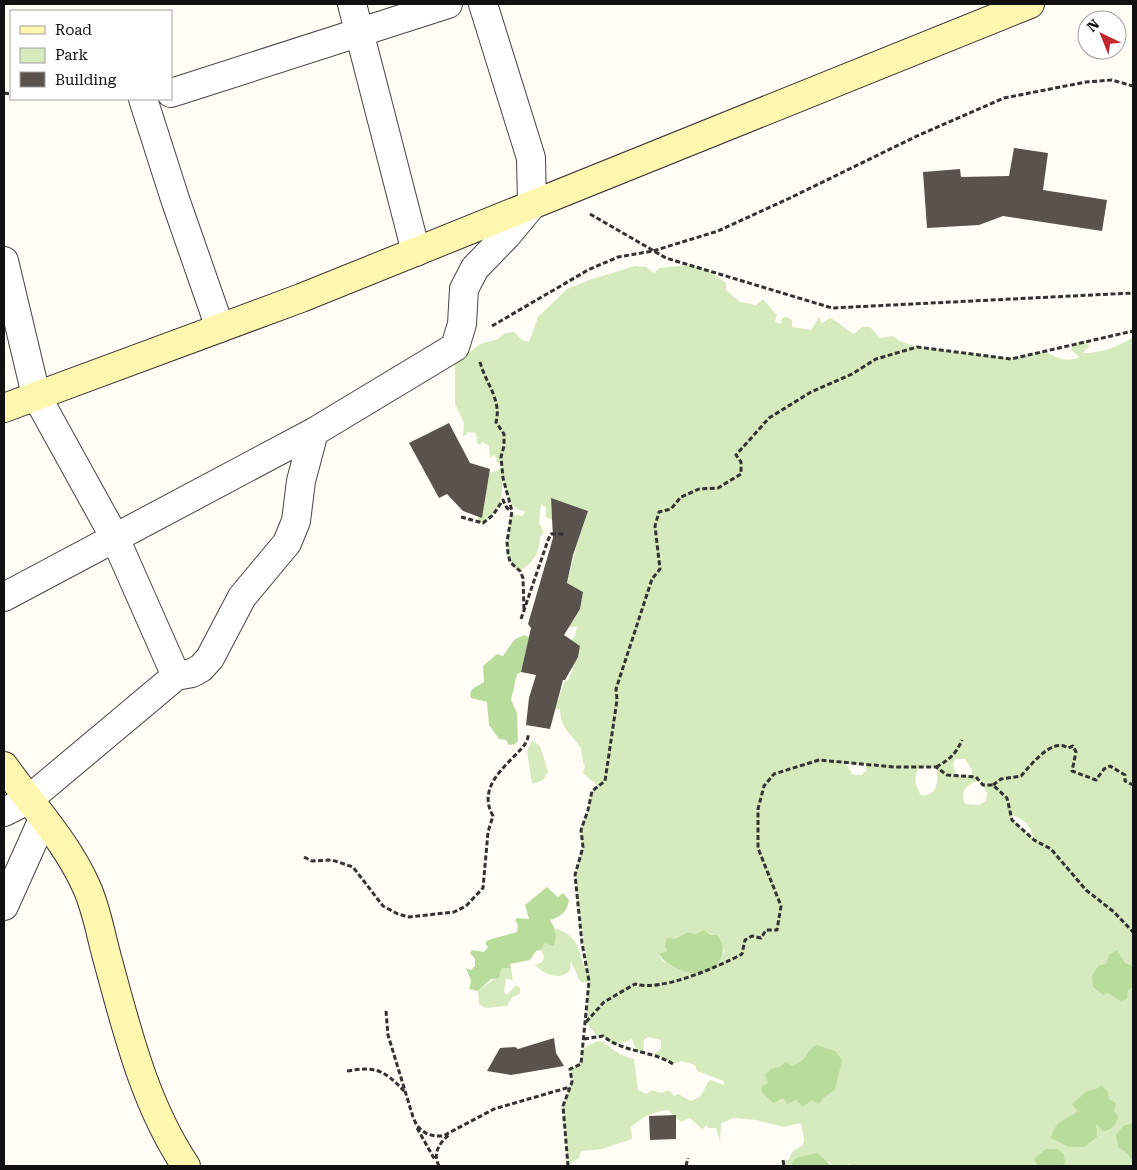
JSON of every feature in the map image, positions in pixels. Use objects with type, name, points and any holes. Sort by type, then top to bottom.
[{"type":"street","points":[[352,4],[416,252]]},
{"type":"street","points":[[172,93],[448,4]]},
{"type":"street","points":[[483,4],[544,200]]},
{"type":"street","points":[[4,408],[220,328],[416,252],[1030,4]]},
{"type":"street","points":[[143,100],[220,328]]},
{"type":"street","points":[[4,598],[467,351],[462,324],[464,290],[476,268],[544,200]]},
{"type":"street","points":[[4,261],[36,395],[115,538],[176,676]]},
{"type":"street","points":[[4,906],[35,810],[176,676],[192,673],[206,663],[242,597],[287,543],[296,521],[300,481],[314,432]]},
{"type":"street","points":[[4,766],[35,810],[72,856],[88,890],[131,1046],[171,1144],[186,1166]]},
{"type":"street","points":[[4,812],[35,810]]},
{"type":"path","points":[[524,609],[523,578],[520,571],[510,562],[508,553],[507,542],[512,511],[503,478],[501,457],[504,446],[504,434],[496,422],[498,413],[494,397],[467,351],[588,270],[618,257],[653,251],[718,231],[919,135],[1004,98],[1086,82],[1112,80],[1133,86]]},
{"type":"path","points":[[544,200],[653,251],[690,265],[832,308],[1133,293]]},
{"type":"path","points":[[568,1166],[563,1106],[571,1087],[570,1069],[581,1064],[589,980],[582,944],[576,875],[583,847],[581,830],[592,791],[605,781],[617,700],[616,688],[652,579],[660,569],[655,526],[659,512],[671,509],[681,497],[699,489],[718,488],[741,474],[741,462],[736,455],[769,418],[811,392],[852,374],[876,359],[917,347],[1011,359],[1133,331]]},
{"type":"path","points":[[461,517],[483,523],[493,516],[503,500],[506,508],[512,511]]},
{"type":"path","points":[[521,619],[551,534],[565,534]]},
{"type":"path","points":[[304,857],[312,861],[332,860],[353,867],[383,906],[409,918],[454,912],[466,906],[483,888],[488,832],[492,816],[489,809],[490,789],[500,769],[524,748],[528,741],[528,734]]},
{"type":"path","points":[[586,1022],[604,1002],[635,984],[643,986],[666,985],[691,975],[714,969],[742,954],[746,940],[752,936],[761,938],[766,930],[777,930],[781,906],[758,848],[758,809],[764,786],[774,774],[819,760],[894,767],[936,767],[950,759],[958,750],[962,740]]},
{"type":"path","points":[[936,767],[946,774],[976,777],[983,785],[993,785],[1001,780],[1021,776],[1036,757],[1057,746],[1068,748],[1073,746],[1076,752],[1072,771],[1096,780],[1104,769],[1110,766],[1125,776],[1126,781],[1133,785]]},
{"type":"path","points":[[993,785],[1007,798],[1012,820],[1034,840],[1051,849],[1086,890],[1114,912],[1133,932]]},
{"type":"path","points":[[386,1011],[388,1035],[416,1125],[422,1140],[438,1165]]},
{"type":"path","points":[[583,1039],[603,1036],[615,1046],[654,1054],[673,1064]]},
{"type":"path","points":[[348,1071],[372,1068],[391,1077],[406,1093]]},
{"type":"path","points":[[416,1125],[422,1132],[436,1136],[454,1130],[494,1109],[571,1087]]},
{"type":"path","points":[[438,1165],[436,1157],[441,1142],[454,1130]]},
{"type":"path","points":[[686,1166],[688,1158]]},
{"type":"path","points":[[783,1160],[784,1166]]},
{"type":"green space","points":[[690,265],[709,271],[726,283],[726,290],[740,302],[756,305],[763,299],[777,315],[775,322],[781,324],[782,318],[787,317],[792,320],[792,327],[811,330],[819,317],[822,323],[830,318],[854,334],[862,327],[870,327],[880,338],[893,336],[899,341],[917,347],[1011,359],[1045,351],[1058,358],[1070,360],[1080,357],[1071,350],[1073,344],[1085,341],[1089,346],[1083,353],[1089,353],[1109,349],[1133,337],[1133,925],[1131,929],[1133,940],[1133,1166],[852,1166],[850,1164],[832,1166],[830,1162],[809,1155],[793,1166],[782,1166],[783,1160],[788,1161],[792,1152],[803,1145],[804,1139],[801,1123],[784,1127],[756,1120],[734,1118],[721,1123],[720,1141],[716,1128],[708,1128],[707,1125],[702,1129],[690,1118],[681,1122],[668,1110],[648,1115],[631,1127],[632,1139],[602,1149],[581,1151],[579,1158],[568,1165],[563,1106],[572,1082],[570,1069],[581,1064],[583,1049],[595,1042],[605,1043],[620,1054],[634,1059],[638,1090],[646,1094],[652,1090],[661,1093],[669,1090],[674,1096],[678,1094],[691,1101],[701,1095],[710,1080],[724,1085],[724,1081],[697,1071],[695,1065],[681,1061],[673,1064],[654,1054],[661,1049],[661,1040],[648,1037],[644,1040],[643,1053],[636,1050],[632,1039],[615,1046],[603,1036],[596,1035],[586,1022],[589,981],[583,983],[579,980],[571,961],[570,970],[562,976],[547,974],[535,965],[542,962],[544,956],[541,950],[545,943],[556,941],[555,928],[564,932],[575,942],[588,974],[575,875],[583,847],[581,830],[592,791],[599,787],[583,773],[585,766],[581,749],[564,726],[560,709],[555,709],[565,680],[568,681],[573,669],[570,666],[579,653],[580,646],[570,641],[575,637],[577,626],[568,628],[582,598],[582,591],[567,585],[576,547],[588,511],[551,498],[552,520],[546,517],[546,507],[541,504],[539,523],[544,532],[540,537],[537,552],[532,561],[520,571],[513,566],[507,553],[511,514],[523,516],[525,511],[516,508],[512,504],[503,480],[501,499],[497,509],[483,523],[478,523],[478,516],[483,512],[489,473],[497,471],[502,466],[496,461],[497,458],[494,455],[490,458],[489,446],[482,442],[480,445],[477,443],[476,433],[468,432],[463,437],[464,423],[455,404],[455,364],[480,344],[498,339],[505,333],[514,332],[522,340],[529,342],[538,317],[567,289],[635,266],[646,267],[654,273],[659,268]],"holes":[[[955,759],[965,759],[972,770],[972,776],[956,775],[953,764]],[[846,764],[866,764],[866,771],[861,775],[853,775]],[[919,767],[936,767],[937,782],[931,793],[921,795],[916,784],[916,774]],[[980,780],[987,793],[986,801],[979,805],[965,804],[963,795],[965,788]],[[1012,815],[1020,818],[1027,824],[1033,839],[1012,820]],[[688,932],[717,937],[720,940],[724,953],[680,969],[663,961],[659,955],[668,951],[674,939]]]},
{"type":"green space","points":[[524,635],[529,637],[521,672],[517,674],[511,700],[517,713],[518,741],[515,744],[509,745],[506,740],[499,739],[489,725],[487,702],[471,698],[470,694],[472,689],[484,682],[483,666],[497,654],[503,656],[514,640]]},
{"type":"green space","points":[[532,740],[540,746],[548,771],[543,780],[532,784],[527,751]]},
{"type":"green space","points":[[547,887],[558,897],[563,893],[569,900],[567,908],[563,913],[550,920],[556,933],[553,946],[545,943],[541,950],[536,951],[530,960],[510,964],[511,968],[502,968],[499,978],[491,979],[478,991],[469,989],[471,981],[466,968],[471,970],[475,966],[475,959],[470,953],[472,950],[484,952],[488,947],[485,943],[488,940],[517,932],[518,925],[515,920],[517,918],[529,919],[525,905]]},
{"type":"green space","points":[[704,930],[710,935],[717,935],[722,944],[723,952],[714,969],[700,973],[688,972],[666,962],[659,954],[667,951],[665,946],[667,938],[674,939],[688,932],[696,934]]},
{"type":"green space","points":[[1117,950],[1125,963],[1132,966],[1133,987],[1128,990],[1127,999],[1120,1001],[1108,993],[1103,995],[1093,987],[1092,976],[1098,966],[1106,964],[1109,955]]},
{"type":"green space","points":[[502,967],[511,968],[513,981],[506,978],[504,992],[507,995],[516,985],[520,988],[520,994],[512,997],[507,1006],[485,1008],[479,1004],[478,991],[501,974]]},
{"type":"green space","points":[[816,1045],[835,1051],[842,1060],[835,1090],[823,1098],[819,1104],[812,1100],[803,1107],[796,1100],[787,1104],[783,1098],[773,1103],[762,1092],[762,1086],[768,1083],[765,1075],[771,1069],[780,1067],[785,1062],[793,1066],[804,1058]]},
{"type":"green space","points":[[1101,1085],[1108,1092],[1109,1099],[1116,1103],[1114,1111],[1118,1116],[1114,1126],[1109,1130],[1103,1131],[1096,1124],[1097,1137],[1084,1147],[1069,1147],[1051,1138],[1058,1124],[1078,1111],[1072,1104],[1087,1091],[1096,1089]]},
{"type":"green space","points":[[1133,1123],[1133,1161],[1127,1153],[1118,1147],[1116,1135],[1123,1126]]},
{"type":"green space","points":[[1046,1149],[1058,1149],[1064,1155],[1065,1164],[1062,1166],[1038,1166],[1034,1159]]},
{"type":"green space","points":[[817,1153],[832,1166],[791,1165],[796,1158]]},
{"type":"building","points":[[1014,148],[1048,153],[1043,190],[1107,200],[1102,231],[1003,216],[979,225],[927,228],[923,172],[960,169],[961,177],[1009,176]]},
{"type":"building","points":[[449,423],[470,463],[490,469],[482,518],[463,511],[447,494],[439,498],[409,443]]},
{"type":"building","points":[[551,498],[588,511],[573,555],[567,583],[583,592],[580,609],[564,635],[580,646],[578,657],[565,680],[563,680],[550,729],[526,725],[529,698],[536,675],[521,672],[531,628],[528,624],[553,538]]},
{"type":"building","points":[[554,1038],[556,1053],[564,1066],[511,1075],[487,1071],[500,1048],[515,1047],[518,1049]]},
{"type":"building","points":[[676,1115],[676,1139],[650,1140],[649,1116]]}]
